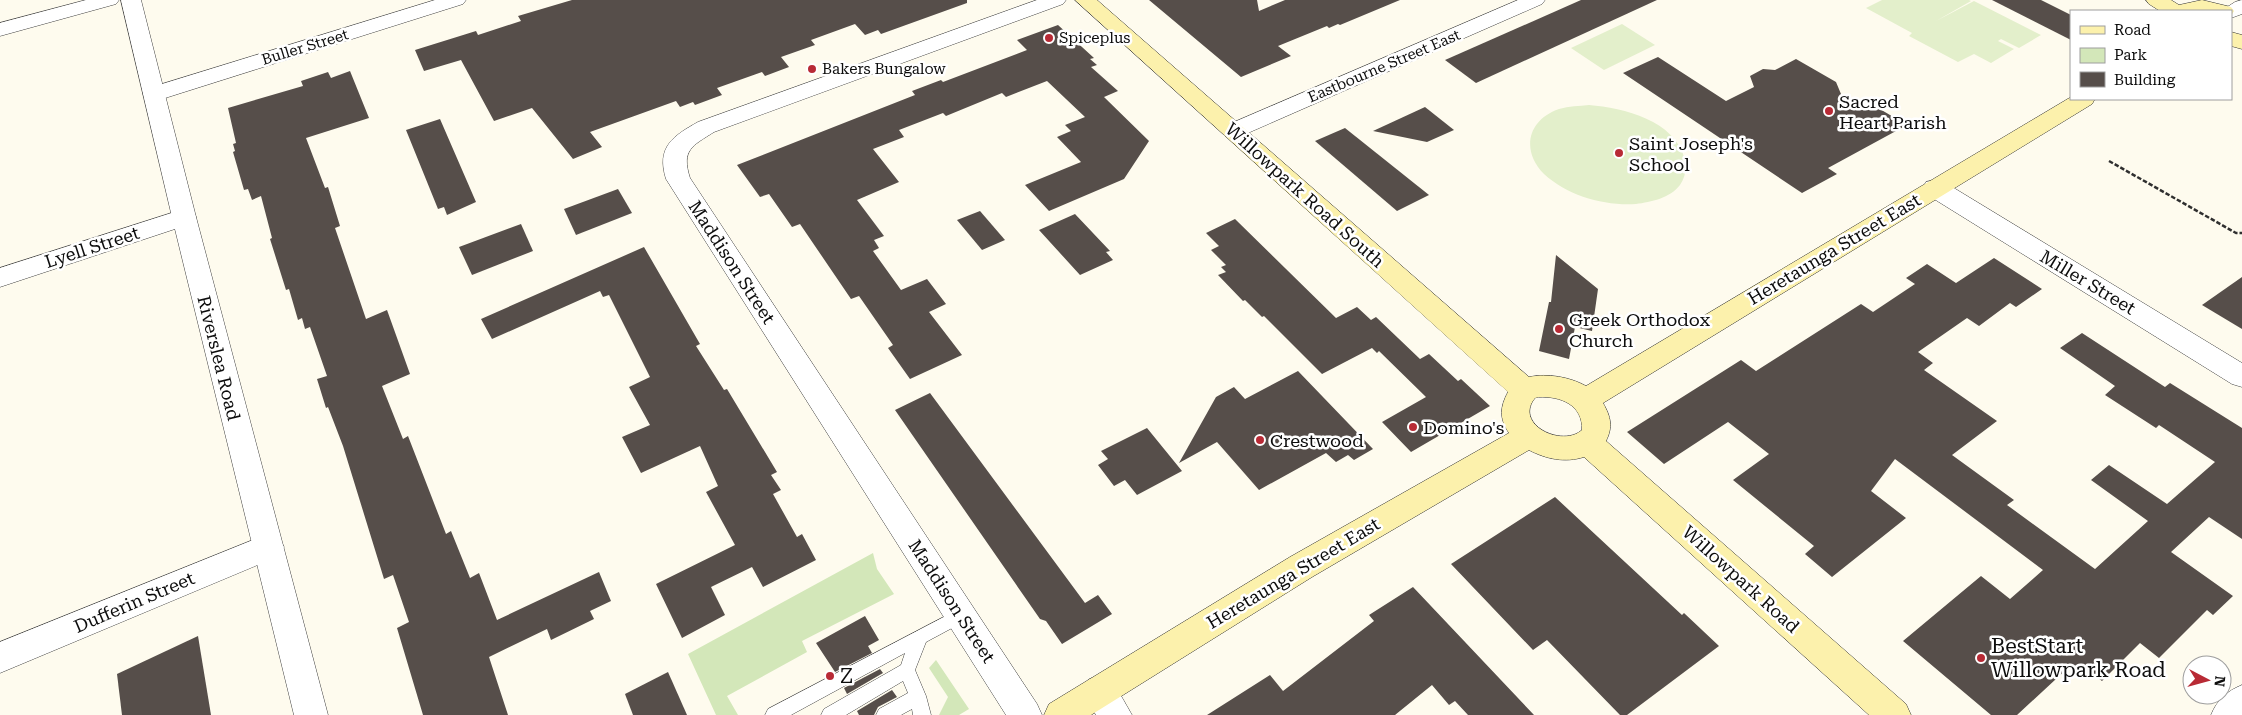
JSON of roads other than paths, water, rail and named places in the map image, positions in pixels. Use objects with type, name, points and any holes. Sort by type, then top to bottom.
[{"type":"main road","name":"Willowpark Road South","points":[[1085,0],[1525,390]]},
{"type":"main road","points":[[2156,0],[2174,10]]},
{"type":"main road","points":[[2189,6],[2217,10]]},
{"type":"main road","points":[[2232,14],[2242,22]]},
{"type":"main road","name":"Heretaunga Street East","points":[[1585,400],[2082,100]]},
{"type":"main road","points":[[1548,386],[1561,388],[1574,392],[1585,400],[1593,410],[1597,420],[1596,430],[1588,443],[1571,449],[1562,449],[1539,442],[1529,436],[1516,417],[1515,408],[1518,399],[1525,390],[1548,386]]},
{"type":"main road","name":"Heretaunga Street East","points":[[1061,715],[1108,703],[1301,567],[1529,436]]},
{"type":"main road","name":"Willowpark Road","points":[[1588,443],[1894,715]]},
{"type":"street","points":[[0,30],[109,0]]},
{"type":"street","name":"Riverslea Road","points":[[131,0],[184,217],[311,715]]},
{"type":"street","name":"Buller Street","points":[[154,94],[456,0]]},
{"type":"street","name":"Maddison Street","points":[[1025,715],[678,179],[672,166],[679,145],[706,127],[1056,0]]},
{"type":"street","name":"Eastbourne Street East","points":[[1233,131],[1535,0]]},
{"type":"street","name":"Miller Street","points":[[1935,188],[2242,376]]},
{"type":"street","name":"Lyell Street","points":[[0,278],[184,217]]},
{"type":"street","name":"Dufferin Street","points":[[0,658],[268,547]]},
{"type":"street","points":[[2228,715],[2242,701]]},
{"type":"lane","points":[[774,715],[961,614]]},
{"type":"lane","points":[[830,715],[907,670],[920,636]]},
{"type":"lane","points":[[907,670],[918,696],[922,715]]},
{"type":"lane","points":[[885,715],[918,696]]},
{"type":"place","name":"Spiceplus","points":[[1049,38]]},
{"type":"place","name":"Bakers Bungalow","points":[[812,69]]},
{"type":"place","name":"Sacred Heart Parish","points":[[1829,111]]},
{"type":"place","name":"Saint Joseph's School","points":[[1619,153]]},
{"type":"place","name":"Greek Orthodox Church","points":[[1559,329]]},
{"type":"place","name":"Domino's","points":[[1413,427]]},
{"type":"place","name":"Crestwood","points":[[1260,440]]},
{"type":"place","name":"BestStart Willowpark Road","points":[[1981,658]]},
{"type":"place","name":"Z","points":[[830,676]]}]
